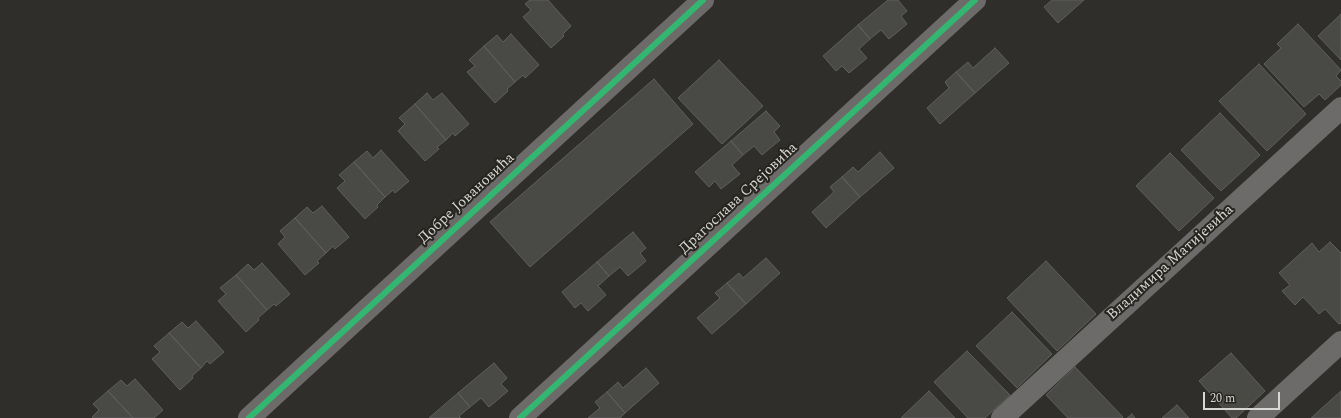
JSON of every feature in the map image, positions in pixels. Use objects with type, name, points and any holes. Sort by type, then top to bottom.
[{"type":"street","name":"Добре Јовановића","points":[[249,418],[703,0]]},
{"type":"street","name":"Драгослава Срејовића","points":[[520,418],[975,0]]},
{"type":"street","name":"Владимира Матијевића","points":[[1002,418],[1341,108]]},
{"type":"street","points":[[1258,418],[1341,342]]},
{"type":"building","points":[[530,0],[548,0],[571,26],[563,34],[564,36],[551,48],[523,17],[531,10],[525,4]]},
{"type":"building","points":[[888,0],[898,0],[907,11],[901,16],[907,24],[889,39],[881,30],[870,39],[858,25]]},
{"type":"building","points":[[1052,0],[1084,0],[1058,23],[1044,7]]},
{"type":"building","points":[[1341,14],[1341,60],[1318,36]]},
{"type":"building","points":[[1298,24],[1341,70],[1336,76],[1341,81],[1341,85],[1325,100],[1319,94],[1304,107],[1264,64],[1281,48],[1277,44]]},
{"type":"building","points":[[858,25],[870,39],[859,49],[867,58],[849,73],[842,66],[836,71],[823,56]]},
{"type":"building","points":[[511,34],[539,65],[525,78],[523,75],[515,82],[484,46],[497,35],[503,42]]},
{"type":"building","points":[[484,46],[515,82],[495,103],[467,72],[475,66],[469,60]]},
{"type":"building","points":[[995,48],[1009,63],[975,93],[956,72],[968,62],[973,68]]},
{"type":"building","points":[[719,60],[763,106],[722,144],[678,98]]},
{"type":"building","points":[[1259,64],[1306,114],[1267,151],[1219,101]]},
{"type":"building","points":[[956,72],[975,93],[940,124],[927,108],[949,88],[945,82]]},
{"type":"building","points":[[654,79],[693,124],[530,267],[490,222]]},
{"type":"building","points":[[427,93],[433,100],[442,93],[469,124],[455,136],[453,133],[446,140],[415,104]]},
{"type":"building","points":[[415,104],[446,140],[437,147],[439,149],[425,161],[398,131],[405,124],[399,118]]},
{"type":"building","points":[[766,111],[780,126],[774,132],[780,140],[762,155],[754,146],[743,155],[731,141]]},
{"type":"building","points":[[1220,113],[1260,155],[1221,191],[1181,150]]},
{"type":"building","points":[[731,141],[743,155],[732,165],[740,174],[721,189],[715,181],[709,187],[695,172]]},
{"type":"building","points":[[381,150],[409,181],[395,193],[393,190],[385,197],[354,162],[367,151],[373,158]]},
{"type":"building","points":[[880,152],[894,168],[860,197],[842,177],[853,167],[858,172]]},
{"type":"building","points":[[1170,153],[1214,198],[1179,231],[1136,186]]},
{"type":"building","points":[[354,162],[385,197],[377,205],[378,207],[365,219],[337,188],[345,181],[339,175]]},
{"type":"building","points":[[842,177],[860,197],[826,228],[812,212],[834,192],[830,187]]},
{"type":"building","points":[[322,206],[349,237],[335,249],[333,246],[326,253],[295,218],[307,207],[313,213]]},
{"type":"building","points":[[295,218],[326,253],[317,261],[319,263],[305,275],[278,244],[285,237],[280,231]]},
{"type":"building","points":[[633,232],[646,248],[640,253],[646,261],[628,276],[620,267],[609,276],[597,262]]},
{"type":"building","points":[[1330,242],[1341,253],[1341,323],[1339,324],[1325,309],[1319,314],[1303,297],[1295,305],[1282,291],[1290,285],[1279,273],[1312,243],[1319,252]]},
{"type":"building","points":[[766,258],[780,273],[746,304],[727,283],[739,273],[743,278]]},
{"type":"building","points":[[1046,261],[1096,314],[1057,351],[1007,298]]},
{"type":"building","points":[[597,262],[609,276],[598,286],[606,295],[588,311],[581,303],[575,308],[562,292]]},
{"type":"building","points":[[262,263],[290,294],[276,306],[274,304],[267,310],[236,275],[248,264],[254,270]]},
{"type":"building","points":[[236,275],[267,310],[246,332],[218,301],[226,294],[220,288]]},
{"type":"building","points":[[727,283],[746,304],[712,334],[697,318],[720,298],[715,293]]},
{"type":"building","points":[[1012,312],[1052,354],[1017,388],[976,346]]},
{"type":"building","points":[[196,321],[224,352],[210,364],[207,361],[201,368],[169,333],[182,322],[188,328]]},
{"type":"building","points":[[169,333],[201,368],[180,390],[152,359],[160,352],[154,346]]},
{"type":"building","points":[[967,351],[1010,395],[985,418],[968,418],[934,382]]},
{"type":"building","points":[[1231,353],[1265,391],[1236,418],[1232,418],[1199,381]]},
{"type":"building","points":[[494,363],[507,378],[501,384],[508,391],[489,407],[481,398],[470,407],[458,393]]},
{"type":"building","points":[[1075,367],[1123,417],[1122,418],[1068,418],[1046,395]]},
{"type":"building","points":[[646,368],[659,383],[625,413],[607,392],[618,382],[623,388]]},
{"type":"building","points":[[135,379],[163,410],[154,418],[133,418],[108,391],[121,380],[127,386]]},
{"type":"building","points":[[108,391],[133,418],[92,417],[99,410],[93,404]]},
{"type":"building","points":[[929,391],[955,418],[901,418]]},
{"type":"building","points":[[1341,391],[1341,418],[1311,418]]},
{"type":"building","points":[[607,392],[625,413],[620,418],[588,418],[600,408],[595,402]]},
{"type":"building","points":[[458,393],[470,407],[459,416],[461,418],[429,418]]},
{"type":"building","points":[[1177,405],[1189,418],[1162,418]]},
{"type":"building","points":[[1132,414],[1135,418],[1127,418]]},
{"type":"cycle path","points":[[249,418],[703,0]]},
{"type":"cycle path","points":[[520,418],[975,0]]}]
